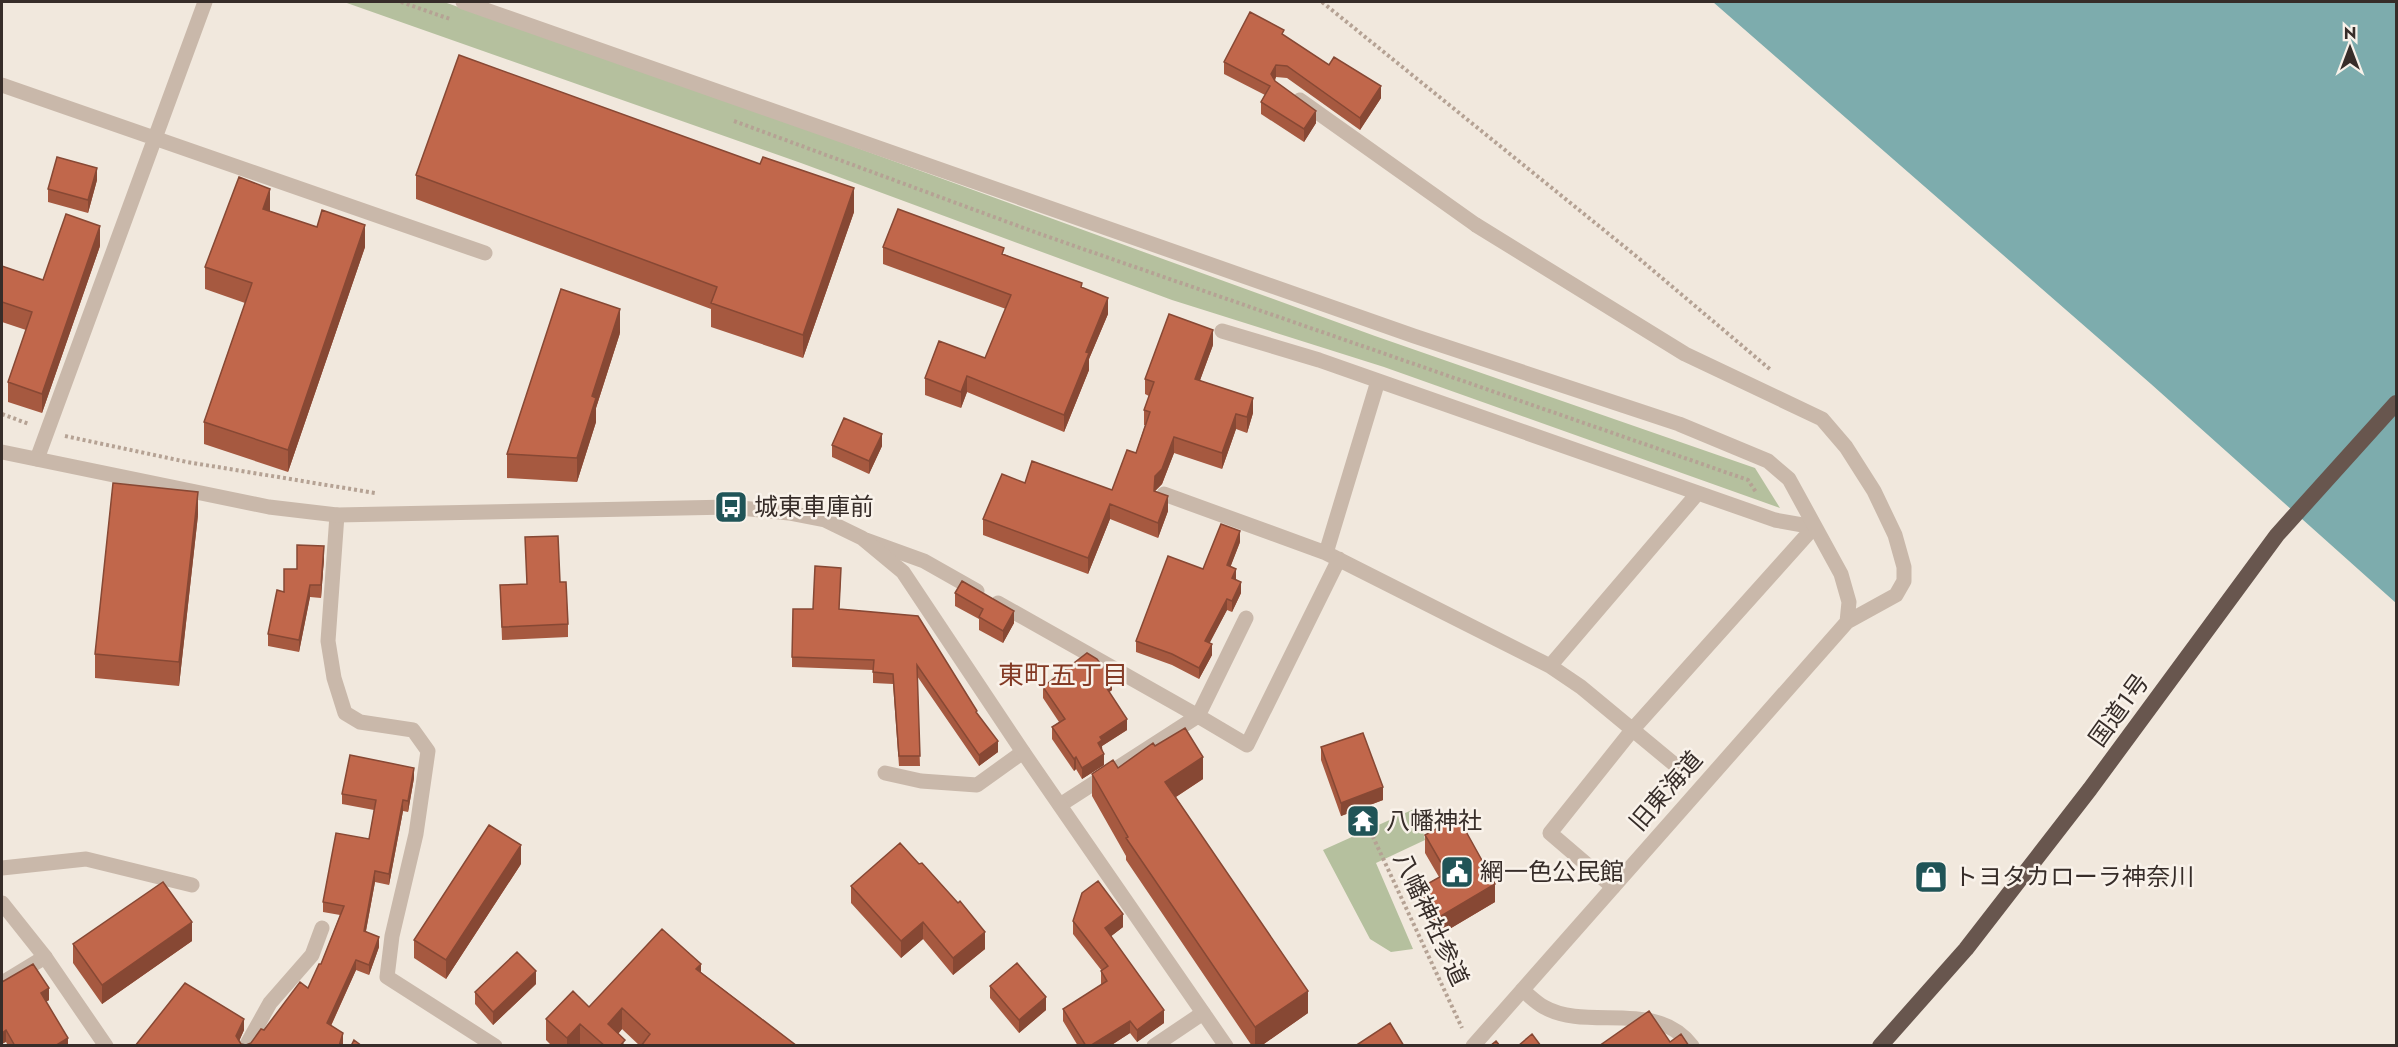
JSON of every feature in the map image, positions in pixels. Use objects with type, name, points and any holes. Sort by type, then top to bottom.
[{"type":"highway","name":"国道1号","points":[[1880,1046],[1966,949],[2090,789],[2277,535],[2397,403]]},
{"type":"street","points":[[37,459],[206,2]]},
{"type":"street","points":[[463,2],[1414,336],[1679,424],[1768,461],[1789,479],[1841,574],[1849,602],[1846,622]]},
{"type":"street","points":[[2,85],[485,253]]},
{"type":"street","points":[[1290,93],[1476,225],[1685,354],[1822,418],[1846,447],[1874,491],[1895,535],[1904,567],[1904,581],[1896,595],[1846,622]]},
{"type":"street","points":[[1222,332],[1319,360],[1775,520],[1814,526]]},
{"type":"street","points":[[2,452],[269,507],[337,515],[731,507],[825,520],[862,538],[924,561],[1247,745],[1333,556],[1378,381]]},
{"type":"street","points":[[1164,494],[1333,556],[1550,666],[1633,729],[1680,769]]},
{"type":"street","points":[[1550,666],[1697,494]]},
{"type":"street","points":[[337,515],[328,641],[334,678],[345,713],[360,722],[413,730],[428,751],[416,834],[392,936],[387,977],[495,1046]]},
{"type":"street","points":[[1613,887],[1550,833],[1633,729],[1814,526]]},
{"type":"street","points":[[862,538],[903,572],[1023,752],[1226,1046]]},
{"type":"street","points":[[1060,805],[1198,716],[1246,618]]},
{"type":"street","name":"旧東海道","points":[[1469,1040],[1522,990],[1846,622]]},
{"type":"street","points":[[885,773],[921,781],[977,785],[1023,752]]},
{"type":"street","points":[[2,868],[86,859],[192,885]]},
{"type":"street","points":[[2,903],[45,957],[106,1046]]},
{"type":"street","points":[[246,1046],[270,1003],[312,955],[322,928]]},
{"type":"street","points":[[2,982],[45,957]]},
{"type":"street","points":[[1522,990],[1545,1008],[1570,1014],[1653,1021],[1677,1030],[1692,1046]]},
{"type":"street","points":[[1154,1046],[1203,1012]]},
{"type":"path","points":[[401,2],[458,21]]},
{"type":"path","points":[[1322,2],[1608,233],[1773,372]]},
{"type":"path","points":[[727,119],[1106,257],[1748,480],[1775,520]]},
{"type":"path","points":[[2,414],[49,431],[187,462],[375,492],[374,514]]},
{"type":"path","name":"八幡神社参道","points":[[1360,809],[1469,1040]]},
{"type":"green space","points":[[344,2],[444,2],[728,101],[1375,336],[1755,468],[1780,508],[1384,367],[1172,300],[801,163]]},
{"type":"green space","points":[[1414,809],[1420,817],[1425,840],[1376,863],[1413,949],[1391,952],[1370,939],[1323,850]]},
{"type":"water","points":[[1713,2],[2396,2],[2396,603],[2151,384]]},
{"type":"building","points":[[1250,12],[1284,30],[1282,34],[1329,65],[1334,57],[1381,86],[1360,118],[1287,66],[1276,65],[1271,74],[1275,81],[1316,111],[1304,129],[1261,102],[1270,86],[1224,62]]},
{"type":"building","points":[[459,55],[760,164],[763,157],[854,188],[803,335],[711,303],[717,287],[416,175]]},
{"type":"building","points":[[57,157],[97,168],[88,200],[48,189]]},
{"type":"building","points":[[239,177],[270,189],[263,209],[317,227],[322,210],[365,225],[288,450],[204,422],[252,283],[205,267]]},
{"type":"building","points":[[898,209],[1004,248],[1002,254],[1082,283],[1081,287],[1108,298],[1064,415],[967,376],[961,392],[925,378],[939,341],[985,358],[1011,295],[883,247]]},
{"type":"building","points":[[66,214],[100,226],[42,394],[8,382],[32,312],[2,302],[2,266],[43,280]]},
{"type":"building","points":[[561,289],[620,309],[592,396],[596,398],[577,458],[507,454]]},
{"type":"building","points":[[1169,314],[1213,330],[1195,379],[1253,398],[1247,417],[1236,414],[1222,453],[1174,437],[1162,469],[1155,476],[1154,491],[1168,496],[1158,523],[1110,504],[1088,558],[983,519],[1002,474],[1025,483],[1032,461],[1112,490],[1127,450],[1136,453],[1150,412],[1144,410],[1154,382],[1145,379]]},
{"type":"building","points":[[844,418],[882,434],[869,461],[832,445]]},
{"type":"building","points":[[113,483],[198,492],[179,662],[95,654]]},
{"type":"building","points":[[1221,524],[1240,531],[1227,565],[1236,569],[1232,578],[1241,582],[1232,601],[1227,599],[1205,641],[1212,644],[1199,668],[1172,654],[1136,641],[1168,556],[1203,569]]},
{"type":"building","points":[[558,536],[560,582],[566,582],[568,624],[502,627],[500,585],[527,584],[525,537]]},
{"type":"building","points":[[297,545],[324,546],[321,585],[310,585],[299,640],[268,634],[277,590],[284,592],[284,569],[297,569]]},
{"type":"building","points":[[815,566],[841,568],[839,609],[918,616],[976,712],[998,741],[979,755],[917,665],[920,756],[899,756],[893,674],[873,672],[874,660],[792,657],[793,609],[813,609]]},
{"type":"building","points":[[962,581],[1014,611],[1003,631],[979,617],[983,609],[955,593]]},
{"type":"building","points":[[1087,653],[1097,659],[1112,679],[1104,684],[1127,719],[1100,737],[1102,740],[1098,743],[1104,754],[1082,768],[1052,727],[1065,719],[1043,687]]},
{"type":"building","points":[[1185,728],[1203,757],[1165,782],[1308,991],[1255,1027],[1126,838],[1128,837],[1092,774],[1113,760],[1118,768],[1153,743],[1155,746]]},
{"type":"building","name":"八幡神社","points":[[1363,733],[1383,787],[1341,803],[1321,747]]},
{"type":"building","points":[[350,755],[414,768],[408,801],[403,800],[389,874],[375,871],[364,931],[379,937],[369,965],[356,960],[327,1023],[343,1033],[339,1046],[135,1046],[185,983],[244,1019],[236,1036],[241,1044],[246,1045],[251,1043],[261,1029],[264,1030],[300,982],[308,988],[321,964],[344,906],[323,902],[336,833],[369,839],[376,800],[342,794]]},
{"type":"building","name":"網一色公民館","points":[[1458,817],[1495,884],[1436,919],[1420,888],[1447,873],[1425,835]]},
{"type":"building","points":[[489,825],[521,845],[446,960],[414,940]]},
{"type":"building","points":[[900,843],[919,864],[922,863],[958,903],[960,901],[985,932],[953,958],[923,922],[901,941],[851,886]]},
{"type":"building","points":[[1098,881],[1123,914],[1105,928],[1164,1010],[1137,1030],[1130,1021],[1090,1046],[1086,1046],[1063,1009],[1107,981],[1101,971],[1108,966],[1073,921],[1082,893]]},
{"type":"building","points":[[163,882],[192,922],[102,985],[73,944]]},
{"type":"building","points":[[662,929],[701,964],[696,969],[797,1046],[641,1046],[650,1034],[622,1008],[608,1024],[625,1040],[620,1046],[605,1046],[580,1024],[567,1038],[546,1019],[573,991],[589,1007]]},
{"type":"building","points":[[517,952],[536,971],[493,1012],[475,992]]},
{"type":"building","points":[[1017,963],[1046,997],[1019,1020],[990,986]]},
{"type":"building","points":[[33,964],[49,988],[41,993],[68,1038],[55,1046],[15,1046],[6,1030],[2,1033],[2,982]]},
{"type":"building","points":[[1649,1011],[1670,1042],[1681,1034],[1689,1046],[1599,1046]]},
{"type":"building","points":[[1390,1023],[1404,1046],[1355,1046]]},
{"type":"building","points":[[1532,1034],[1541,1046],[1518,1046]]},
{"type":"building","points":[[354,1040],[362,1046],[351,1046]]},
{"type":"building","points":[[1496,1041],[1500,1046],[1490,1046]]},
{"type":"place","name":"城東車庫前","points":[[731,507]]},
{"type":"place","name":"八幡神社","points":[[1363,821]]},
{"type":"place","name":"網一色公民館","points":[[1457,872]]},
{"type":"place","name":"トヨタカローラ神奈川","points":[[1931,877]]},
{"type":"district","name":"東町五丁目","points":[[1063,675]]}]
